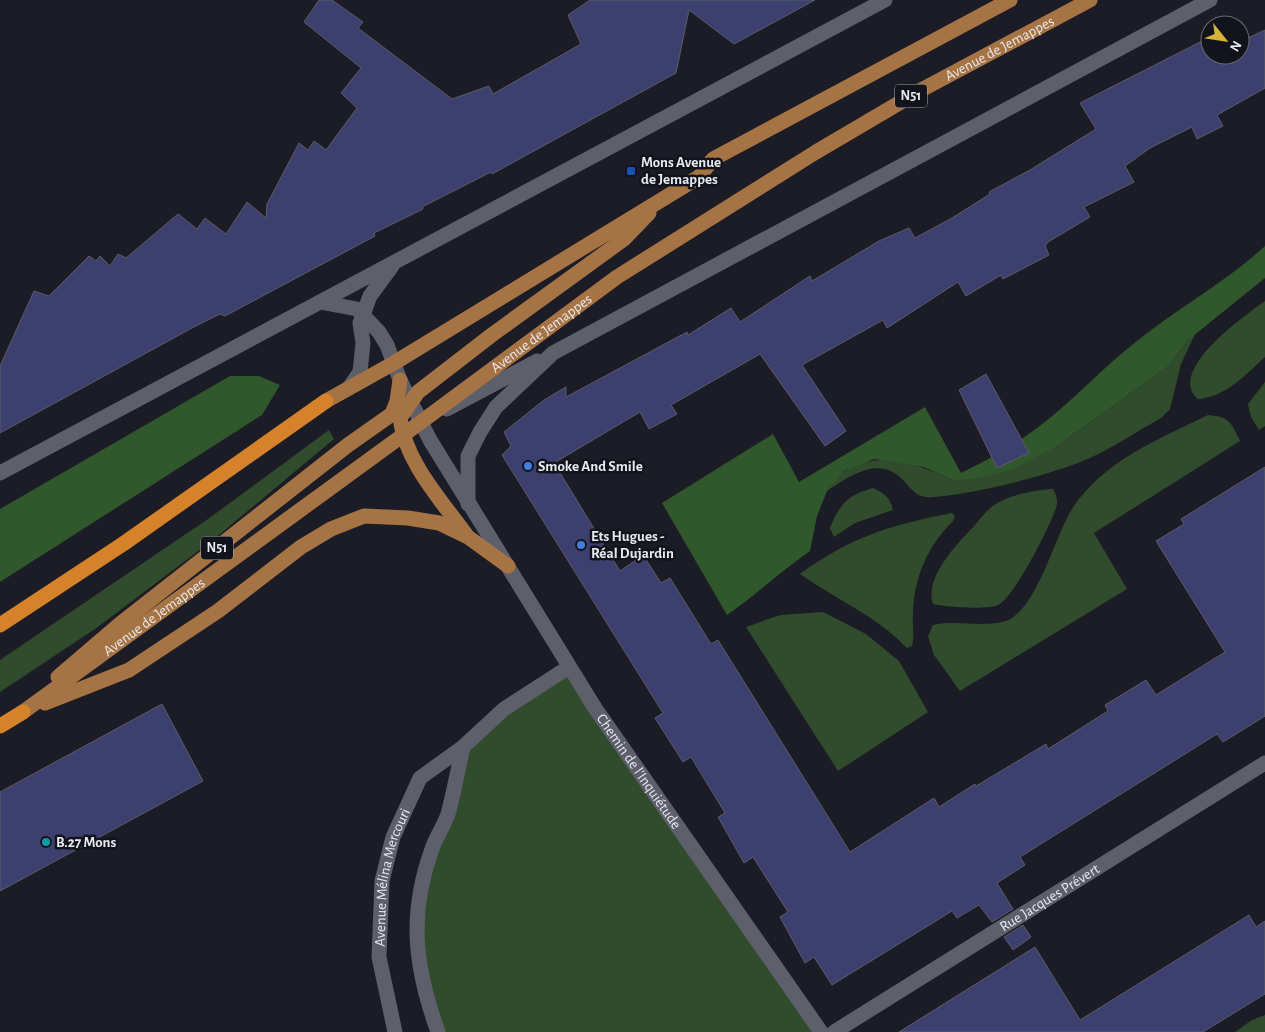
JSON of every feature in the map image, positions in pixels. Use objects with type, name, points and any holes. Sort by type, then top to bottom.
[{"type":"highway","name":"N51","points":[[0,625],[123,544],[326,401]]},
{"type":"highway","name":"N51","points":[[0,726],[23,712]]},
{"type":"main road","name":"N51","points":[[326,401],[394,363],[699,177],[713,159],[1010,0]]},
{"type":"main road","name":"Avenue de Jemappes","points":[[23,712],[617,277],[816,152],[907,99],[1090,0]]},
{"type":"main road","points":[[468,537],[420,471],[402,435],[400,418],[418,392],[492,334],[624,239],[663,198]]},
{"type":"main road","name":"N51","points":[[23,712],[73,662],[120,624],[348,445],[392,414],[397,401],[400,380]]},
{"type":"main road","points":[[23,712],[129,670],[218,611],[301,547],[331,529],[364,516],[408,518],[439,523],[468,537],[508,566]]},
{"type":"street","points":[[0,473],[885,0]]},
{"type":"street","name":"Avenue de Jemappes","points":[[468,504],[468,456],[480,432],[496,407],[553,353],[1210,0]]},
{"type":"street","points":[[349,388],[360,372],[363,342],[360,323],[370,296],[394,262]]},
{"type":"street","points":[[320,302],[356,308],[363,315]]},
{"type":"street","name":"Chemin de l'Inquiétude","points":[[363,315],[379,332],[421,422],[468,504],[595,708],[820,1032]]},
{"type":"street","points":[[421,422],[553,353]]},
{"type":"street","name":"Avenue Mélina Mercouri","points":[[395,1032],[379,957],[382,881],[393,837],[420,778],[463,747],[504,709],[569,667]]},
{"type":"street","name":"Avenue Mélina Mercouri","points":[[438,1032],[424,992],[418,956],[417,922],[421,885],[432,849],[447,816],[463,747]]},
{"type":"street","name":"Rue Jacques Prévert","points":[[834,1032],[1265,763]]},
{"type":"green space","points":[[1265,246],[1265,278],[1187,341],[1170,365],[1057,446],[1011,470],[973,479],[952,480],[924,467],[874,459],[844,471],[827,491],[817,516],[810,551],[727,615],[662,503],[773,434],[799,482],[925,407],[961,473],[1019,441],[1037,428],[1137,341],[1218,283]]},
{"type":"green space","points":[[1265,301],[1265,357],[1226,390],[1198,399],[1191,387],[1192,374],[1200,360],[1226,331]]},
{"type":"green space","points":[[1195,334],[1181,364],[1170,409],[1161,418],[1089,459],[1025,480],[986,489],[933,497],[921,496],[896,474],[878,468],[869,469],[851,476],[827,491],[845,471],[858,464],[872,461],[899,461],[912,464],[952,480],[1057,446],[1170,365],[1187,341]]},
{"type":"green space","points":[[230,376],[259,376],[280,385],[262,415],[0,582],[0,509]]},
{"type":"green space","points":[[1265,382],[1265,426],[1259,430],[1251,417],[1248,404]]},
{"type":"green space","points":[[1208,415],[1221,417],[1229,422],[1240,441],[1094,533],[1127,589],[960,691],[934,655],[928,636],[933,625],[942,623],[984,624],[1012,618],[1022,609],[1038,583],[1072,509],[1099,477],[1133,453]]},
{"type":"green space","points":[[329,430],[334,439],[213,540],[95,629],[0,692],[0,660],[208,519]]},
{"type":"green space","points":[[873,488],[886,496],[893,510],[855,523],[834,537],[830,528],[841,507],[851,497]]},
{"type":"green space","points":[[1053,489],[1057,501],[1056,508],[1031,561],[1005,600],[992,607],[976,608],[933,604],[933,583],[944,561],[989,509],[1000,501],[1015,496]]},
{"type":"green space","points":[[952,513],[955,516],[953,521],[936,541],[920,573],[914,598],[912,646],[907,648],[883,626],[800,574],[837,551],[872,534],[909,522]]},
{"type":"green space","points":[[823,612],[866,634],[899,661],[928,712],[838,771],[746,627],[780,615]]},
{"type":"green space","points":[[569,667],[821,1032],[438,1032],[417,922],[463,747]]},
{"type":"green space","points":[[1265,1015],[1265,1032],[1235,1032],[1252,1020]]},
{"type":"building","points":[[319,0],[332,0],[363,22],[358,28],[452,99],[489,86],[493,94],[581,44],[568,15],[590,0],[815,0],[734,44],[689,10],[676,73],[492,174],[491,172],[422,207],[423,209],[374,233],[375,236],[225,316],[220,314],[192,328],[0,433],[0,366],[34,291],[49,296],[89,256],[96,261],[100,256],[110,266],[118,254],[126,258],[178,214],[197,229],[205,218],[226,234],[247,202],[266,218],[267,204],[299,143],[308,150],[314,141],[326,150],[357,108],[341,93],[361,68],[304,22]]},
{"type":"building","points":[[1265,30],[1265,88],[1217,115],[1223,126],[1197,139],[1192,127],[1150,148],[1125,166],[1134,182],[1084,207],[1090,217],[1048,242],[1045,246],[1049,255],[1003,279],[1001,275],[966,296],[958,282],[887,328],[883,320],[802,365],[846,431],[825,446],[760,354],[671,405],[677,414],[649,429],[640,412],[554,463],[620,571],[643,555],[661,583],[670,578],[711,644],[718,640],[850,852],[934,798],[939,807],[975,784],[976,786],[1046,744],[1048,749],[1108,711],[1105,705],[1146,680],[1156,695],[1225,652],[1156,541],[1184,524],[1181,519],[1265,467],[1265,716],[1223,742],[1217,734],[1020,857],[1025,865],[997,883],[1013,909],[992,922],[979,905],[957,918],[952,911],[832,985],[814,957],[805,963],[780,917],[788,912],[753,857],[744,863],[718,817],[725,813],[691,757],[683,762],[655,718],[663,713],[502,455],[511,446],[504,432],[544,400],[566,387],[566,397],[687,332],[688,335],[731,308],[740,322],[810,276],[812,281],[879,241],[909,228],[915,238],[952,218],[990,194],[989,192],[1030,170],[1096,129],[1080,103],[1200,42],[1200,65],[1250,65],[1250,37]]},
{"type":"building","points":[[986,374],[1029,453],[997,468],[959,390]]},
{"type":"building","name":"B.27 Mons","points":[[162,704],[203,781],[0,891],[0,792]]},
{"type":"building","points":[[1249,915],[1256,927],[1265,921],[1265,994],[1203,1032],[899,1032],[1035,947],[1080,1020]]},
{"type":"building","points":[[1023,925],[1031,937],[1013,950],[1004,937]]},
{"type":"place","name":"Mons Avenue de Jemappes","points":[[631,171]]},
{"type":"place","name":"Smoke And Smile","points":[[528,466]]},
{"type":"place","name":"Ets Hugues - Réal Dujardin","points":[[581,545]]},
{"type":"place","name":"B.27 Mons","points":[[46,842]]}]
